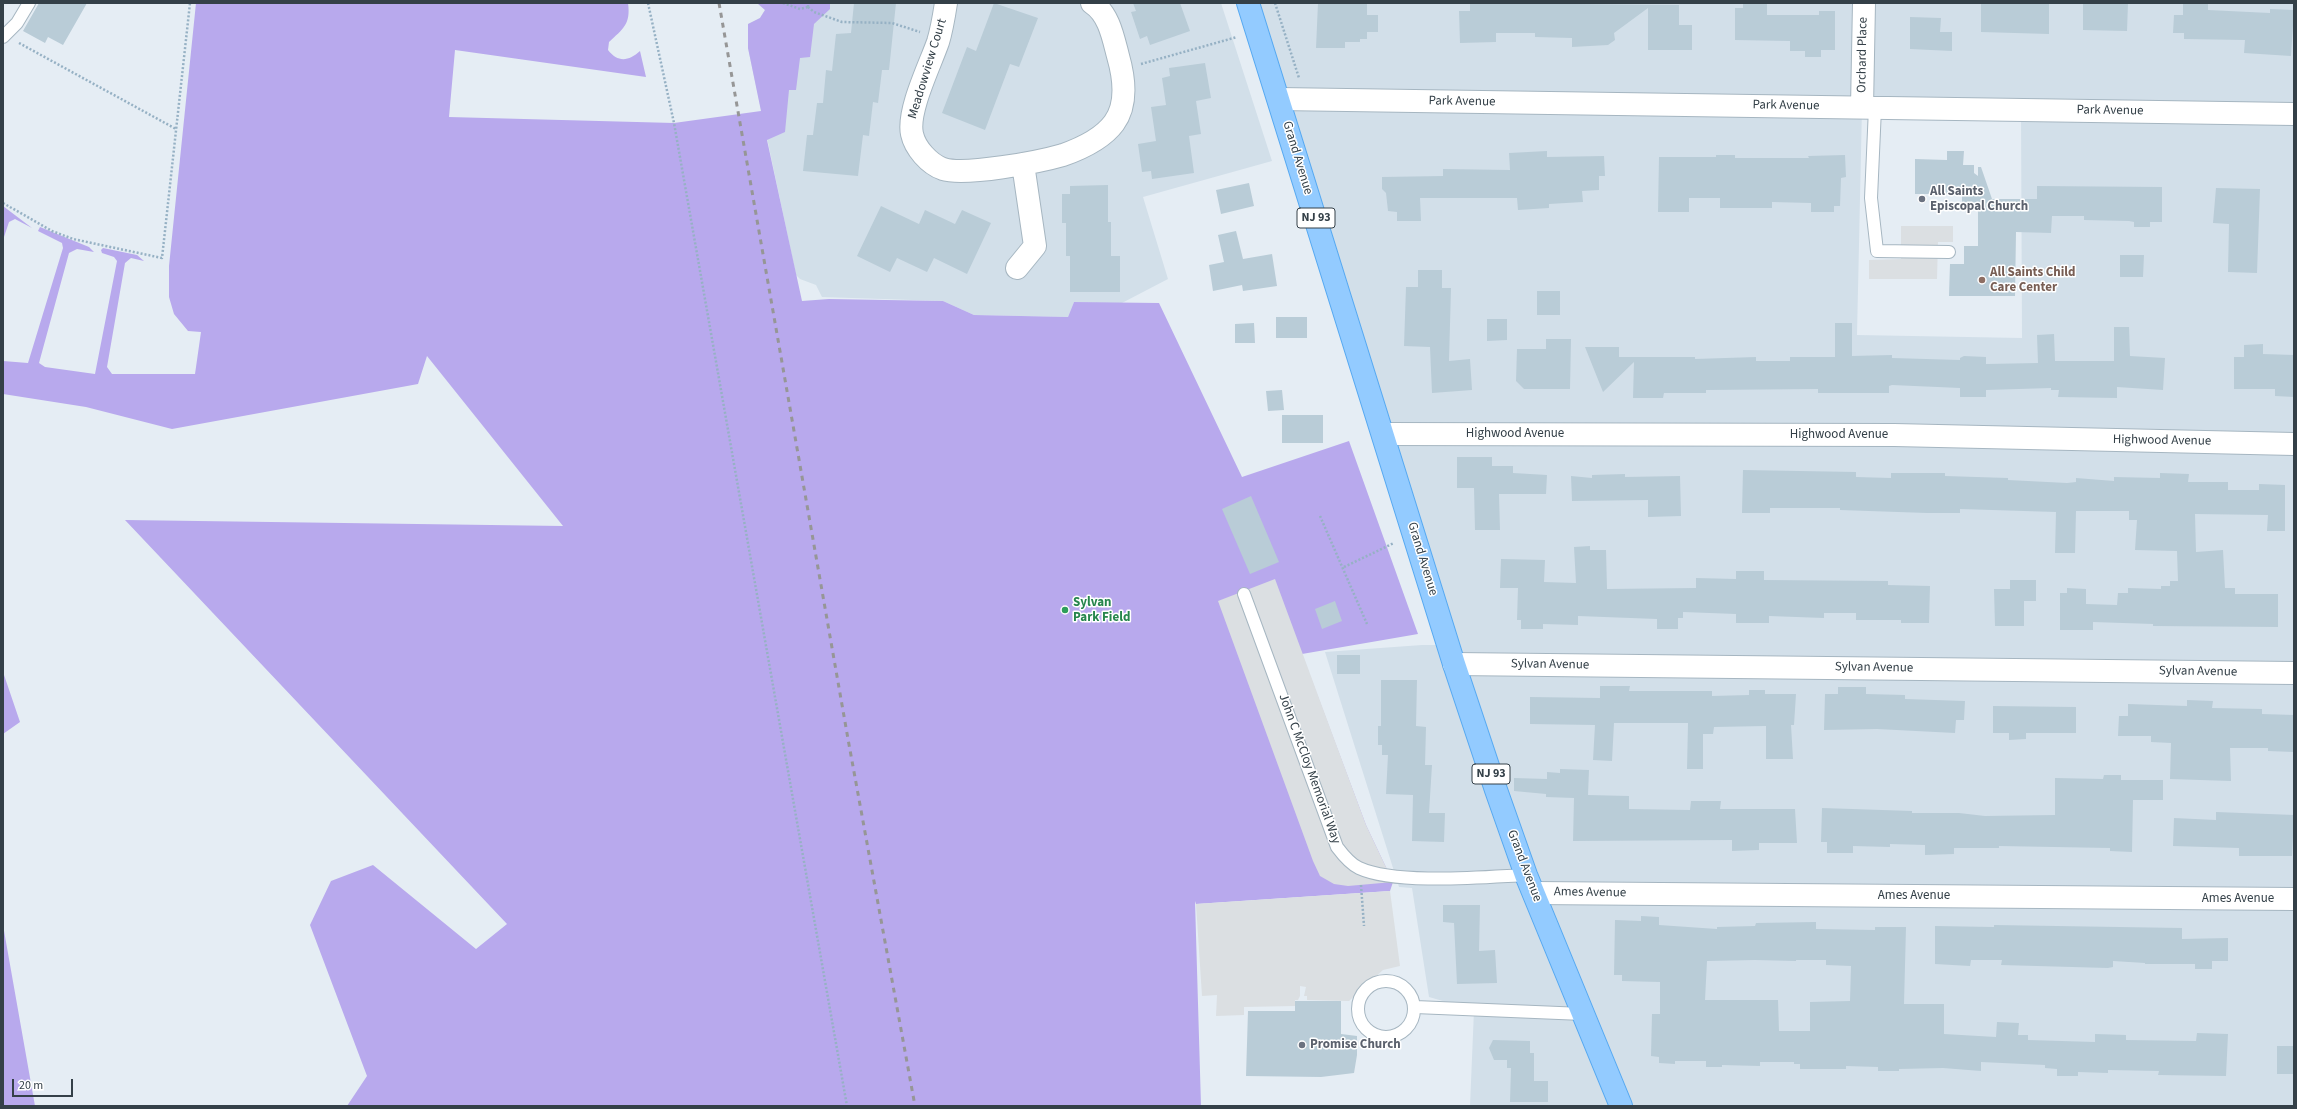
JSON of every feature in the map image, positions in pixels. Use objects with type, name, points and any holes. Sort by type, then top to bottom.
[{"type":"main road","name":"Grand Avenue","points":[[1248,3],[1454,664],[1530,884],[1621,1106]]},
{"type":"street","name":"Meadowview Court","points":[[946,3],[939,40],[911,117],[911,133],[914,143],[932,164],[944,169],[979,169],[1023,164],[1063,154],[1097,139],[1114,123],[1120,110],[1124,92],[1121,69],[1106,18],[1092,3]]},
{"type":"street","name":"Orchard Place","points":[[1864,3],[1869,107]]},
{"type":"street","name":"Park Avenue","points":[[1278,99],[2294,114]]},
{"type":"street","points":[[1017,268],[1035,246],[1023,164]]},
{"type":"street","name":"Highwood Avenue","points":[[1383,434],[1894,435],[2294,444]]},
{"type":"street","name":"Sylvan Avenue","points":[[1454,664],[2294,673]]},
{"type":"street","name":"Ames Avenue","points":[[1530,884],[2294,899]]},
{"type":"lane","points":[[4,36],[17,23],[28,3]]},
{"type":"lane","points":[[1869,107],[1871,198],[1877,251],[1949,252]]},
{"type":"lane","name":"John C McCloy Memorial Way","points":[[1244,594],[1337,847],[1346,858],[1358,868],[1375,873],[1410,878],[1530,884]]},
{"type":"lane","points":[[1384,981],[1393,981],[1404,988],[1413,998],[1414,1007],[1414,1017],[1403,1032],[1385,1037],[1367,1030],[1359,1013],[1359,1004],[1367,988],[1384,981]]},
{"type":"lane","points":[[1414,1007],[1583,1014]]},
{"type":"path","points":[[3,203],[52,231],[73,239],[162,258],[190,3]]},
{"type":"path","points":[[648,3],[674,123],[847,1106]]},
{"type":"path","points":[[783,3],[800,9],[808,7]]},
{"type":"path","points":[[1274,3],[1305,99]]},
{"type":"path","points":[[808,7],[814,12],[842,22],[892,23],[939,40]]},
{"type":"path","points":[[1121,69],[1258,32]]},
{"type":"path","points":[[4,36],[176,129]]},
{"type":"path","points":[[1320,516],[1344,567],[1367,624]]},
{"type":"path","points":[[1344,567],[1413,533]]},
{"type":"path","points":[[1361,885],[1364,926]]},
{"type":"shaded area","points":[[196,3],[628,3],[629,10],[625,26],[609,42],[608,50],[620,59],[628,59],[640,51],[646,77],[455,50],[449,117],[674,123],[761,111],[748,48],[748,24],[760,18],[765,10],[757,3],[830,3],[830,9],[814,24],[810,57],[800,58],[796,90],[789,90],[785,132],[767,140],[802,301],[829,299],[943,301],[974,315],[1068,317],[1074,302],[1159,303],[1242,477],[1349,441],[1418,634],[1302,654],[1366,825],[1393,882],[1390,891],[1196,904],[1195,901],[1201,1106],[347,1106],[367,1076],[310,925],[331,881],[373,865],[476,949],[507,924],[125,520],[563,526],[427,356],[418,384],[172,429],[86,407],[3,394],[3,361],[28,363],[63,248],[62,243],[38,231],[40,227],[89,247],[94,252],[77,249],[69,253],[39,363],[45,367],[95,374],[117,261],[114,257],[102,253],[101,250],[103,248],[137,255],[144,261],[131,258],[125,263],[107,367],[112,374],[195,374],[201,332],[188,331],[174,314],[169,297],[169,266]]},
{"type":"shaded area","points":[[757,3],[1221,3],[1272,161],[1143,197],[1168,279],[1120,304],[1074,302],[1068,317],[974,315],[943,301],[822,297],[816,285],[800,279],[796,275],[748,48],[748,24],[760,18],[765,10]]},
{"type":"shaded area","points":[[1248,3],[2294,3],[2294,1106],[1470,1106],[1474,1010],[1429,997],[1412,888],[1399,887],[1325,652],[1422,645],[1448,645]],"holes":[[[1862,107],[2021,110],[2022,338],[1857,335]]]},
{"type":"shaded area","points":[[3,206],[32,228],[15,219],[9,222],[3,240]]},
{"type":"shaded area","points":[[1901,226],[1953,226],[1953,242],[1938,242],[1937,279],[1869,279],[1869,260],[1901,259]]},
{"type":"shaded area","points":[[1275,579],[1366,825],[1393,882],[1348,886],[1334,884],[1320,876],[1313,861],[1218,601]]},
{"type":"shaded area","points":[[3,672],[20,722],[3,734]]},
{"type":"shaded area","points":[[1390,891],[1400,966],[1383,970],[1349,1001],[1307,1000],[1307,996],[1304,996],[1306,987],[1300,986],[1300,996],[1298,1000],[1295,1000],[1295,1006],[1244,1007],[1244,1015],[1216,1016],[1217,995],[1202,996],[1196,904]]},
{"type":"shaded area","points":[[3,925],[35,1106],[3,1106]]},
{"type":"building","points":[[39,3],[87,3],[63,45],[48,37],[45,43],[23,31]]},
{"type":"building","points":[[854,3],[896,3],[889,70],[882,70],[878,103],[873,102],[869,136],[863,135],[858,176],[803,171],[807,135],[813,135],[817,103],[823,103],[826,70],[832,71],[836,34],[851,33]]},
{"type":"building","points":[[994,3],[1038,18],[1019,67],[1010,64],[985,130],[942,113],[967,47],[976,51]]},
{"type":"building","points":[[1133,3],[1180,3],[1190,31],[1150,45],[1147,36],[1140,39],[1131,12],[1136,11]]},
{"type":"building","points":[[1318,3],[1367,3],[1367,15],[1378,15],[1378,32],[1367,32],[1367,39],[1360,39],[1360,42],[1345,42],[1345,48],[1316,48]]},
{"type":"building","points":[[1470,3],[1679,5],[1679,25],[1692,25],[1692,50],[1648,50],[1648,8],[1614,33],[1615,40],[1608,45],[1572,47],[1572,38],[1535,37],[1535,33],[1496,33],[1496,42],[1460,43],[1459,11],[1470,11]]},
{"type":"building","points":[[1743,3],[1767,3],[1767,15],[1819,15],[1819,11],[1835,11],[1835,50],[1821,50],[1821,57],[1805,57],[1805,51],[1790,51],[1790,41],[1735,40],[1735,8],[1743,8]]},
{"type":"building","points":[[1981,3],[2049,3],[2049,34],[1981,32]]},
{"type":"building","points":[[2083,3],[2128,3],[2127,31],[2083,30]]},
{"type":"building","points":[[2183,3],[2208,3],[2208,10],[2270,13],[2270,9],[2294,10],[2291,56],[2244,53],[2245,40],[2184,39],[2184,33],[2173,33],[2174,15],[2183,15]]},
{"type":"building","points":[[1910,17],[1941,18],[1940,32],[1952,32],[1952,51],[1910,49]]},
{"type":"building","points":[[1205,63],[1211,98],[1196,101],[1201,134],[1189,136],[1194,173],[1152,179],[1151,171],[1142,172],[1138,144],[1156,141],[1151,107],[1166,105],[1162,78],[1170,76],[1169,68]]},
{"type":"building","points":[[1547,151],[1547,157],[1604,156],[1605,176],[1599,176],[1599,190],[1582,191],[1583,202],[1549,204],[1549,208],[1518,210],[1517,198],[1420,198],[1421,221],[1397,221],[1397,212],[1388,211],[1386,193],[1382,189],[1382,177],[1443,176],[1443,169],[1510,170],[1509,153]]},
{"type":"building","points":[[1947,151],[1964,151],[1963,165],[1974,165],[1974,173],[1978,176],[1978,167],[1981,167],[1992,199],[2037,199],[2037,186],[2162,187],[2162,222],[2150,222],[2150,227],[2134,227],[2134,222],[2129,221],[2084,220],[2084,216],[2052,216],[2051,233],[2016,232],[2015,296],[1949,296],[1950,264],[1964,264],[1964,246],[1978,246],[1978,207],[1962,207],[1962,194],[1915,194],[1915,159],[1947,160]]},
{"type":"building","points":[[1716,155],[1735,155],[1735,158],[1809,158],[1808,156],[1845,155],[1846,177],[1841,178],[1840,206],[1834,206],[1834,212],[1811,212],[1811,203],[1772,202],[1772,208],[1720,208],[1720,198],[1689,198],[1689,212],[1658,212],[1659,157],[1716,157]]},
{"type":"building","points":[[1249,183],[1254,206],[1221,214],[1216,190]]},
{"type":"building","points":[[1108,185],[1108,222],[1111,222],[1111,256],[1120,256],[1120,292],[1070,292],[1070,256],[1066,256],[1066,223],[1062,223],[1062,194],[1070,194],[1070,186]]},
{"type":"building","points":[[2216,188],[2260,189],[2257,273],[2228,272],[2229,224],[2213,223]]},
{"type":"building","points":[[881,206],[919,224],[925,210],[955,224],[962,210],[991,223],[967,274],[934,258],[927,272],[897,258],[890,272],[857,256]]},
{"type":"building","points":[[1236,231],[1243,259],[1272,254],[1277,286],[1243,291],[1242,285],[1213,291],[1209,265],[1224,262],[1218,235]]},
{"type":"building","points":[[2120,255],[2144,255],[2143,277],[2120,277]]},
{"type":"building","points":[[1418,270],[1442,270],[1442,288],[1451,288],[1449,361],[1470,359],[1472,390],[1432,393],[1430,347],[1404,346],[1406,287],[1418,287]]},
{"type":"building","points":[[1537,291],[1560,291],[1560,315],[1537,315]]},
{"type":"building","points":[[1276,317],[1307,317],[1307,338],[1276,338]]},
{"type":"building","points":[[1487,319],[1507,319],[1507,340],[1487,341]]},
{"type":"building","points":[[1254,323],[1255,343],[1235,343],[1235,324]]},
{"type":"building","points":[[1835,323],[1852,323],[1852,356],[1892,355],[1892,358],[1960,360],[1960,358],[1964,356],[1986,357],[1986,364],[2038,363],[2037,335],[2054,334],[2055,361],[2114,361],[2114,327],[2129,327],[2130,356],[2165,358],[2163,390],[2117,387],[2117,398],[2058,397],[2059,390],[2051,390],[2051,388],[1986,390],[1986,397],[1960,397],[1960,388],[1892,385],[1889,386],[1889,393],[1818,393],[1818,389],[1706,390],[1706,393],[1664,393],[1663,398],[1633,398],[1634,362],[1603,392],[1585,347],[1619,347],[1619,357],[1695,357],[1695,359],[1756,357],[1756,361],[1790,361],[1790,357],[1835,357]]},
{"type":"building","points":[[1546,339],[1571,339],[1570,389],[1524,389],[1516,381],[1517,349],[1546,349]]},
{"type":"building","points":[[2263,344],[2263,354],[2294,355],[2294,397],[2275,396],[2275,389],[2234,389],[2234,357],[2244,357],[2244,345]]},
{"type":"building","points":[[1282,390],[1284,410],[1268,411],[1266,391]]},
{"type":"building","points":[[1282,415],[1323,415],[1323,443],[1282,443]]},
{"type":"building","points":[[1457,457],[1492,457],[1492,466],[1513,466],[1513,473],[1547,475],[1546,494],[1499,494],[1500,530],[1475,530],[1474,488],[1457,488]]},
{"type":"building","points":[[1743,470],[1856,472],[1856,477],[1891,478],[1891,473],[1945,473],[1945,476],[2008,478],[2008,480],[2067,483],[2076,482],[2076,478],[2114,481],[2114,477],[2160,478],[2160,473],[2189,474],[2188,482],[2228,482],[2228,490],[2259,490],[2259,484],[2285,485],[2285,531],[2267,531],[2268,515],[2195,514],[2196,552],[2223,550],[2225,588],[2235,588],[2235,594],[2278,594],[2278,627],[2153,626],[2153,624],[2093,622],[2093,630],[2060,630],[2060,593],[2067,593],[2067,588],[2086,589],[2086,604],[2117,605],[2118,593],[2128,593],[2128,588],[2161,589],[2161,586],[2170,586],[2170,581],[2178,581],[2177,551],[2135,550],[2137,520],[2129,520],[2129,511],[2076,511],[2075,553],[2055,553],[2056,512],[1960,509],[1960,513],[1927,513],[1840,510],[1840,508],[1770,508],[1770,513],[1742,513]]},
{"type":"building","points":[[1625,474],[1625,477],[1680,476],[1681,516],[1648,517],[1648,500],[1572,501],[1571,476],[1592,478],[1592,475]]},
{"type":"building","points":[[1251,496],[1279,562],[1250,574],[1222,509]]},
{"type":"building","points":[[1590,546],[1590,550],[1606,550],[1607,589],[1696,588],[1696,578],[1736,579],[1736,571],[1764,571],[1764,580],[1888,581],[1888,585],[1930,586],[1929,623],[1901,623],[1901,620],[1856,620],[1856,613],[1824,613],[1824,618],[1769,616],[1769,623],[1736,623],[1736,614],[1683,612],[1683,618],[1678,618],[1678,629],[1657,629],[1657,619],[1578,616],[1578,625],[1543,624],[1543,629],[1521,629],[1521,620],[1517,620],[1518,588],[1500,588],[1501,559],[1545,560],[1544,582],[1576,583],[1574,547]]},
{"type":"building","points":[[2010,580],[2036,580],[2036,601],[2024,601],[2024,626],[1995,626],[1994,589],[2010,589]]},
{"type":"building","points":[[1335,601],[1342,621],[1322,629],[1315,609]]},
{"type":"building","points":[[1337,655],[1360,655],[1360,674],[1337,674]]},
{"type":"building","points":[[1381,680],[1417,680],[1416,726],[1426,727],[1425,765],[1432,765],[1429,813],[1445,813],[1444,842],[1412,841],[1413,795],[1386,794],[1388,755],[1382,755],[1382,745],[1378,745],[1378,726],[1381,726]]},
{"type":"building","points":[[1600,686],[1630,686],[1629,691],[1712,691],[1712,696],[1749,695],[1749,690],[1765,690],[1765,694],[1796,694],[1794,725],[1791,725],[1793,759],[1766,759],[1766,726],[1714,727],[1713,734],[1703,734],[1703,769],[1687,769],[1688,723],[1614,723],[1612,761],[1593,760],[1595,725],[1530,724],[1530,697],[1600,698]]},
{"type":"building","points":[[1838,687],[1866,687],[1866,694],[1905,695],[1905,699],[1965,701],[1964,720],[1956,720],[1955,733],[1877,729],[1824,730],[1825,694],[1838,694]]},
{"type":"building","points":[[2187,700],[2213,701],[2212,708],[2262,709],[2262,714],[2294,715],[2294,752],[2268,751],[2268,748],[2230,748],[2231,781],[2170,779],[2171,743],[2151,742],[2151,736],[2118,736],[2119,716],[2128,716],[2128,704],[2187,706]]},
{"type":"building","points":[[1993,706],[2076,707],[2076,733],[2026,733],[2026,739],[2009,740],[2009,733],[1993,733]]},
{"type":"building","points":[[1560,769],[1589,770],[1588,795],[1629,796],[1629,809],[1690,810],[1691,801],[1721,801],[1720,809],[1795,809],[1797,843],[1759,843],[1759,850],[1732,851],[1732,840],[1573,841],[1574,798],[1546,797],[1546,794],[1514,791],[1514,778],[1547,779],[1547,772],[1560,773]]},
{"type":"building","points":[[2104,775],[2121,775],[2121,780],[2163,780],[2163,800],[2133,800],[2132,852],[2110,851],[2110,848],[1999,846],[1999,848],[1954,848],[1954,854],[1925,855],[1925,845],[1890,844],[1890,847],[1853,846],[1853,853],[1827,853],[1827,842],[1821,842],[1822,808],[1912,811],[1912,813],[1959,813],[1985,816],[2055,815],[2055,778],[2103,779]]},
{"type":"building","points":[[2216,812],[2294,815],[2292,856],[2239,856],[2239,848],[2173,846],[2174,818],[2216,820]]},
{"type":"building","points":[[1443,905],[1480,905],[1479,951],[1495,950],[1497,983],[1457,984],[1454,923],[1443,922]]},
{"type":"building","points":[[1641,916],[1659,917],[1659,925],[1717,929],[1717,927],[1755,926],[1756,923],[1816,922],[1816,929],[1875,930],[1875,927],[1906,927],[1904,1004],[1944,1004],[1944,1034],[1996,1037],[1997,1022],[2019,1023],[2018,1035],[2028,1035],[2028,1040],[2095,1042],[2095,1034],[2126,1035],[2126,1040],[2196,1041],[2197,1033],[2228,1034],[2226,1076],[2158,1075],[2159,1071],[2108,1070],[2108,1073],[2078,1072],[2078,1076],[2057,1076],[2057,1069],[2045,1068],[2045,1065],[1981,1062],[1981,1071],[1943,1068],[1878,1071],[1878,1067],[1846,1066],[1846,1069],[1800,1069],[1800,1064],[1794,1064],[1794,1062],[1760,1062],[1760,1066],[1722,1065],[1722,1067],[1706,1067],[1706,1061],[1675,1061],[1675,1064],[1659,1063],[1659,1057],[1651,1056],[1652,1014],[1660,1014],[1660,982],[1622,981],[1622,975],[1614,975],[1615,920],[1641,921]],"holes":[[[1826,960],[1826,965],[1851,966],[1850,1001],[1810,1002],[1810,1031],[1779,1031],[1778,1000],[1705,1000],[1707,961]]]},
{"type":"building","points":[[1994,925],[2182,928],[2182,939],[2228,938],[2228,961],[2212,961],[2212,969],[2195,969],[2195,964],[2145,964],[2113,961],[2113,967],[2108,968],[2001,965],[2002,960],[1971,960],[1970,966],[1935,964],[1935,926],[1994,927]]},
{"type":"building","name":"Promise Church","points":[[1295,1001],[1341,1001],[1341,1034],[1357,1036],[1357,1055],[1354,1073],[1321,1077],[1246,1076],[1248,1011],[1295,1011]]},
{"type":"building","points":[[1493,1040],[1530,1041],[1530,1053],[1534,1053],[1534,1081],[1548,1081],[1548,1102],[1510,1102],[1511,1068],[1507,1068],[1507,1060],[1494,1060],[1489,1048]]},
{"type":"building","points":[[2277,1046],[2294,1046],[2294,1074],[2277,1074]]},
{"type":"railway","points":[[719,3],[848,739],[915,1106]]},
{"type":"place","name":"All Saints Episcopal Church","points":[[1922,199]]},
{"type":"place","name":"All Saints Child Care Center","points":[[1982,280]]},
{"type":"place","name":"Sylvan Park Field","points":[[1065,610]]},
{"type":"place","name":"Promise Church","points":[[1302,1045]]}]
